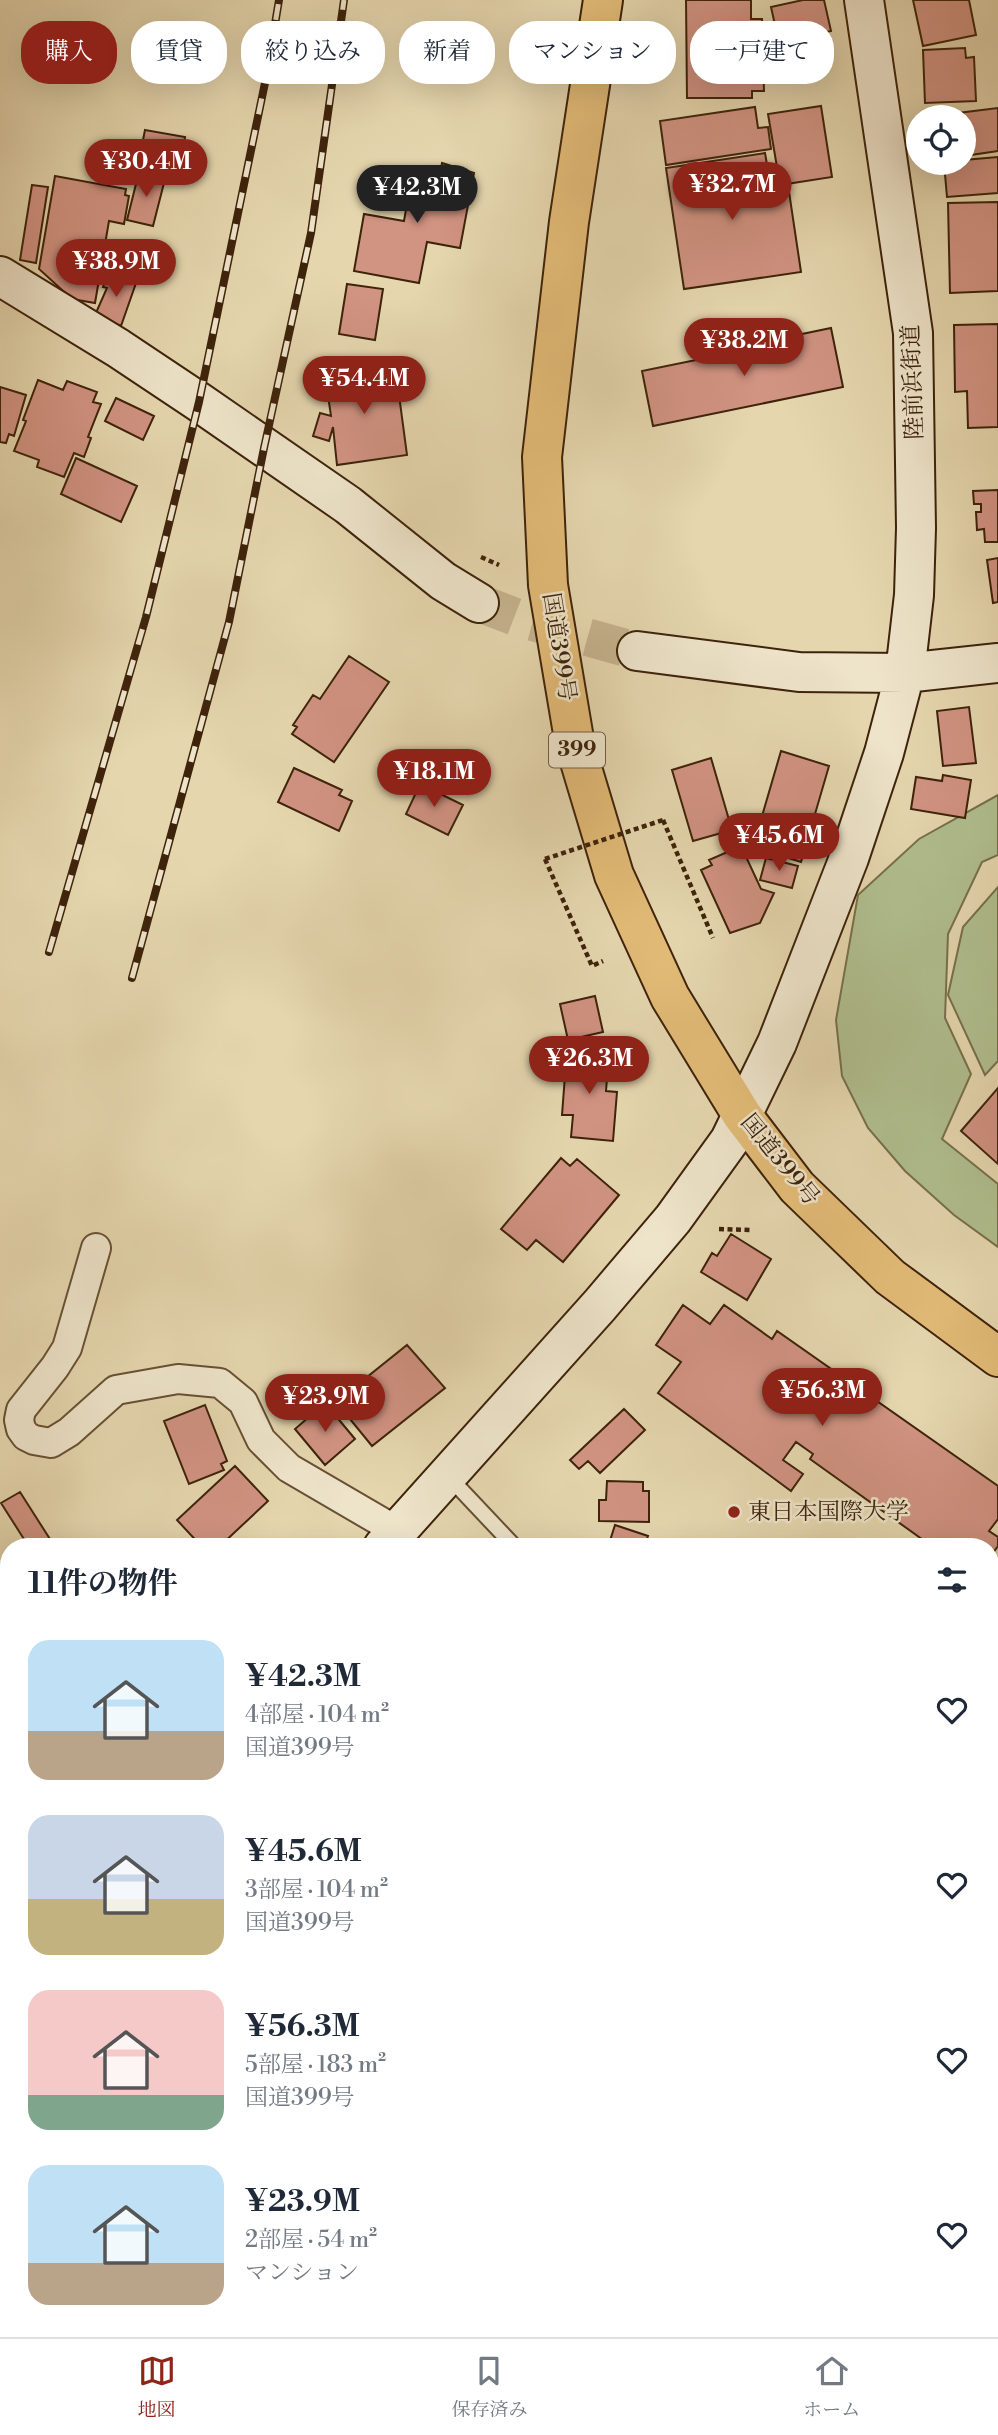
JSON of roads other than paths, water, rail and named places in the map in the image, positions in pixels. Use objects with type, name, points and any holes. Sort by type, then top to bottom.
[{"type":"highway","name":"国道399号","points":[[603,0],[569,222],[542,457],[548,585],[575,744],[614,876],[670,997],[742,1115],[797,1187],[890,1277],[998,1357]]},
{"type":"street","name":"陸前浜街道","points":[[391,1538],[600,1305],[673,1219],[730,1140],[777,1043],[849,858],[884,753],[905,673],[914,595],[916,528],[913,333],[864,0]]},
{"type":"street","points":[[0,276],[118,348],[199,402],[348,505],[443,581],[479,603]]},
{"type":"street","points":[[637,652],[799,672],[905,673],[998,663]]},
{"type":"street","points":[[96,1248],[67,1348],[21,1410],[19,1420],[26,1436],[51,1443],[69,1433],[116,1391],[178,1379],[220,1383],[243,1402],[261,1440],[289,1468],[389,1538]]},
{"type":"lane","points":[[447,1475],[506,1538]]},
{"type":"tunnel","points":[[479,603],[518,618],[637,651]]},
{"type":"railway","points":[[49,952],[146,617],[199,402],[266,78],[279,0]]},
{"type":"railway","points":[[132,978],[229,622],[311,233],[344,0]]},
{"type":"place","name":"東日本国際大学","points":[[734,1512]]}]
